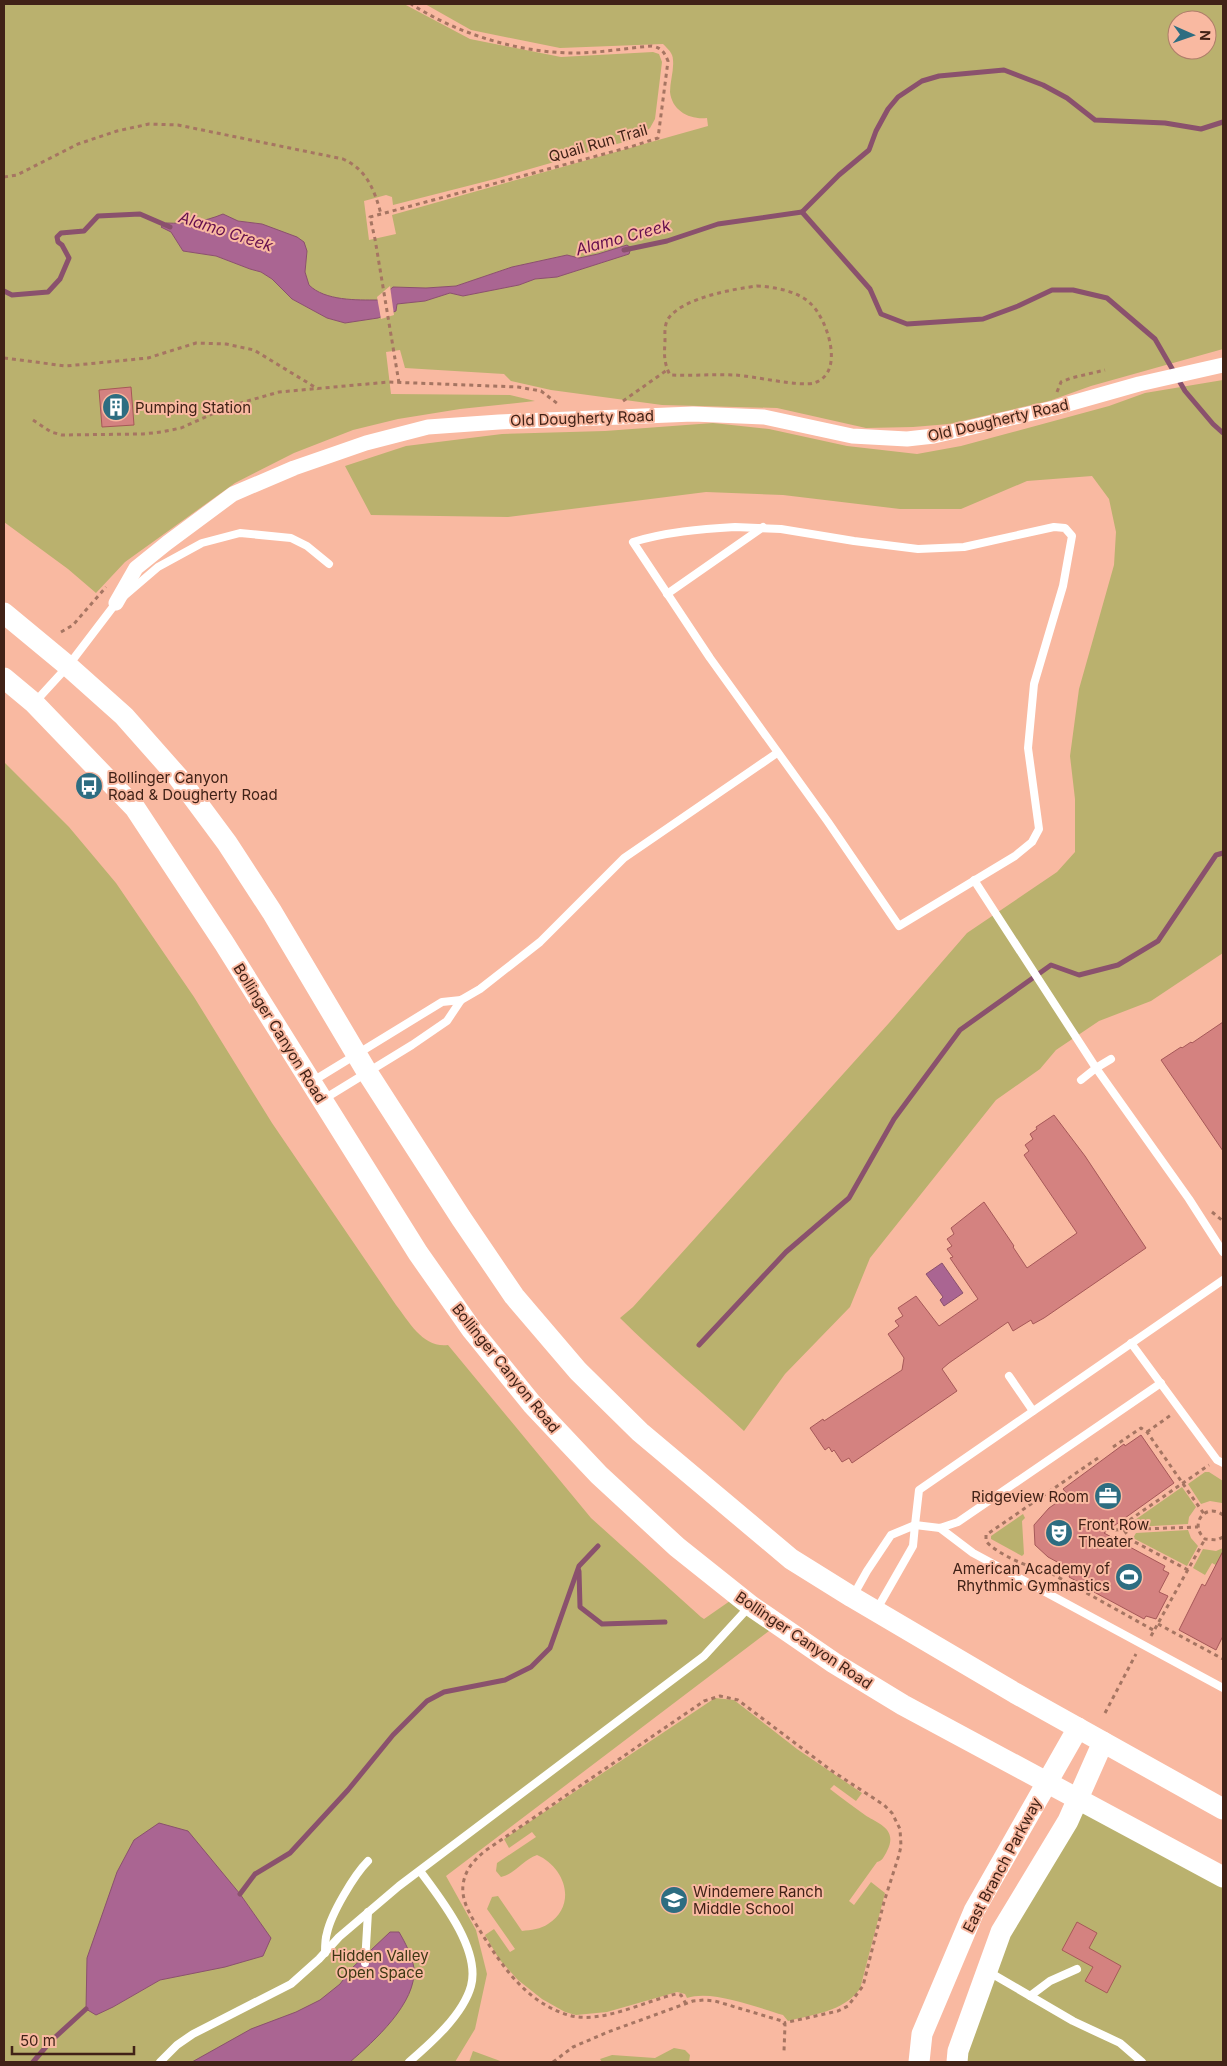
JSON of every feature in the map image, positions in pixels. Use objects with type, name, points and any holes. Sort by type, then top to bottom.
[{"type":"main road","points":[[4,613],[124,716],[178,777],[227,843],[272,912],[367,1072],[461,1218],[514,1296],[578,1371],[640,1432],[791,1559],[983,1675],[1223,1809]]},
{"type":"main road","name":"Bollinger Canyon Road","points":[[4,678],[34,703],[135,808],[224,943],[418,1253],[472,1330],[532,1404],[599,1475],[678,1547],[751,1606],[834,1664],[903,1705],[1223,1877]]},
{"type":"main road","name":"East Branch Parkway","points":[[919,2062],[922,2034],[974,1911],[1078,1728]]},
{"type":"main road","name":"East Branch Parkway","points":[[957,2062],[958,2051],[1001,1932],[1066,1823],[1102,1742]]},
{"type":"street","name":"Old Dougherty Road","points":[[116,603],[136,568],[232,494],[294,468],[366,444],[428,427],[566,418],[692,414],[764,417],[852,436],[906,438],[934,436],[1054,408],[1139,384],[1223,365]]},
{"type":"lane","points":[[667,594],[763,527]]},
{"type":"lane","points":[[763,527],[918,549],[964,547],[1054,527],[1065,528],[1072,536],[1063,586],[1034,684],[1028,748],[1039,829],[1032,842],[1015,856],[898,926],[828,822],[777,753],[667,594],[633,542],[655,535],[696,530],[763,527]]},
{"type":"lane","points":[[116,603],[158,567],[202,543],[240,533],[291,538],[307,546],[330,564]]},
{"type":"lane","name":"Old Dougherty Road","points":[[34,703],[68,666],[116,603]]},
{"type":"lane","points":[[311,1083],[442,1002],[461,1000],[480,989],[540,942],[624,858],[777,753]]},
{"type":"lane","points":[[974,880],[1096,1068],[1189,1199],[1223,1252]]},
{"type":"lane","points":[[322,1100],[447,1021],[461,1000]]},
{"type":"lane","points":[[1081,1080],[1111,1059]]},
{"type":"lane","points":[[876,1610],[913,1546],[919,1490],[1223,1280]]},
{"type":"lane","points":[[1132,1344],[1220,1462]]},
{"type":"lane","points":[[1009,1376],[1033,1411]]},
{"type":"lane","points":[[852,1597],[891,1535],[915,1525],[940,1528],[958,1522],[1161,1383]]},
{"type":"lane","points":[[940,1528],[973,1553],[1223,1688]]},
{"type":"lane","points":[[160,2062],[177,2045],[193,2034],[291,1984],[339,1937],[368,1912],[704,1656],[751,1606]]},
{"type":"lane","points":[[324,1953],[327,1933],[332,1919],[360,1869],[368,1861]]},
{"type":"lane","points":[[409,2062],[434,2040],[463,2004],[471,1986],[473,1974],[458,1924],[420,1871]]},
{"type":"lane","points":[[365,1963],[368,1912]]},
{"type":"lane","points":[[986,1970],[1073,2021],[1120,2043],[1142,2062]]},
{"type":"lane","points":[[1030,1996],[1050,1981],[1077,1970]]},
{"type":"path","name":"Quail Run Trail","points":[[381,214],[658,138],[668,61],[664,52],[658,47],[576,53],[555,52],[472,35],[412,4]]},
{"type":"path","points":[[4,177],[17,175],[78,144],[117,131],[149,124],[178,125],[343,159],[355,164],[365,175],[376,195],[381,214],[370,217],[399,383]]},
{"type":"path","points":[[773,287],[795,294],[810,302],[818,312],[831,345],[832,363],[825,377],[814,383],[797,383],[734,375],[670,375],[667,370],[664,363],[665,329],[672,315],[688,304],[740,288],[773,287]]},
{"type":"path","points":[[4,358],[66,366],[148,358],[196,343],[226,344],[254,350],[318,389]]},
{"type":"path","points":[[600,417],[667,370]]},
{"type":"path","points":[[1054,408],[1061,382],[1105,370]]},
{"type":"path","points":[[33,420],[51,432],[62,435],[143,434],[181,428],[230,406],[279,392],[389,382],[518,387],[541,391],[554,400],[564,411],[566,418]]},
{"type":"path","points":[[1147,1432],[1179,1409]]},
{"type":"path","points":[[1113,1447],[1141,1428],[1147,1432],[1204,1514]]},
{"type":"path","points":[[1098,1458],[986,1535],[986,1542],[993,1548],[1038,1570],[1047,1571],[1155,1631]]},
{"type":"path","points":[[1124,1530],[1131,1519],[1184,1483],[1220,1462]]},
{"type":"path","points":[[1223,1508],[1222,1514],[1209,1511],[1200,1517],[1198,1527],[1206,1539],[1217,1540],[1223,1537]]},
{"type":"path","points":[[1115,1530],[1198,1527]]},
{"type":"path","points":[[1124,1530],[1131,1540],[1188,1570]]},
{"type":"path","points":[[1150,1637],[1206,1539]]},
{"type":"path","points":[[1158,1624],[1223,1657]]},
{"type":"path","points":[[1105,1713],[1136,1654]]},
{"type":"path","points":[[686,2004],[682,1995],[676,1994],[625,2009],[588,2017],[568,2015],[553,2009],[524,1989],[503,1967],[469,1912],[464,1898],[463,1886],[471,1862],[485,1851],[704,1701],[720,1696],[731,1697],[746,1706],[832,1771],[884,1805],[892,1813],[900,1829],[901,1846],[884,1902],[863,1986],[848,2006],[838,2011],[784,2023]]},
{"type":"path","points":[[553,2062],[573,2047],[686,2004],[704,2000],[715,2001],[780,2019],[784,2023],[784,2051]]},
{"type":"green space","points":[[4,4],[404,4],[470,39],[561,57],[653,52],[659,54],[662,62],[655,119],[650,128],[638,138],[495,179],[393,205],[392,197],[386,195],[364,201],[369,240],[396,234],[392,215],[708,126],[707,118],[688,116],[678,109],[671,99],[673,58],[670,51],[663,44],[560,48],[471,30],[425,4],[1223,4],[1223,349],[1091,386],[1049,401],[949,424],[866,428],[777,408],[662,405],[551,390],[511,381],[504,374],[405,368],[400,350],[386,352],[391,394],[510,395],[535,401],[460,409],[398,419],[353,430],[294,453],[235,483],[125,562],[96,593],[68,569],[4,522]],"holes":[[[223,215],[238,221],[262,224],[307,251],[305,272],[309,285],[332,297],[351,299],[378,300],[393,287],[426,288],[456,286],[512,267],[567,255],[579,258],[598,254],[629,254],[557,277],[535,279],[519,285],[463,296],[450,293],[425,301],[397,304],[396,311],[378,318],[345,323],[327,318],[292,299],[272,279],[261,272],[216,256],[183,251],[171,231],[162,227],[166,223],[195,222]]]},
{"type":"green space","points":[[1223,380],[1223,953],[1151,1001],[1099,1021],[1056,1050],[1040,1069],[996,1100],[870,1258],[850,1307],[785,1374],[744,1431],[620,1318],[633,1307],[889,1023],[967,933],[1057,872],[1075,852],[1075,799],[1070,756],[1079,689],[1114,565],[1116,532],[1109,499],[1092,476],[1027,481],[961,509],[900,509],[783,495],[706,492],[508,517],[371,515],[345,466],[406,446],[502,434],[605,431],[713,423],[769,429],[847,446],[917,454],[961,446],[1109,406],[1145,393]]},
{"type":"green space","name":"Hidden Valley Open Space","points":[[4,762],[69,827],[116,883],[194,997],[272,1123],[396,1305],[418,1333],[431,1343],[448,1345],[591,1518],[701,1617],[704,1619],[740,1594],[777,1625],[446,1876],[476,1930],[487,1974],[475,2029],[455,2062],[4,2062]],"holes":[[[219,1869],[262,1925],[193,1973],[160,1980],[113,2007],[87,1959],[104,1913]]]},
{"type":"green space","points":[[1205,1472],[1209,1472],[1223,1481],[1222,1503],[1210,1501],[1201,1504],[1188,1484]]},
{"type":"green space","points":[[1182,1487],[1196,1507],[1189,1517],[1188,1524],[1135,1527],[1132,1522]]},
{"type":"green space","points":[[1023,1514],[1025,1518],[1022,1521],[1024,1554],[1022,1556],[991,1539],[991,1536]]},
{"type":"green space","points":[[1188,1530],[1191,1538],[1198,1546],[1187,1566],[1133,1538],[1136,1533]]},
{"type":"green space","points":[[1223,1548],[1223,1569],[1212,1563],[1205,1575],[1193,1568],[1203,1549],[1216,1551]]},
{"type":"green space","name":"Windemere Ranch Middle School","points":[[715,1698],[734,1700],[797,1749],[862,1793],[856,1801],[834,1785],[830,1789],[885,1827],[888,1832],[890,1843],[885,1855],[882,1860],[877,1862],[849,1901],[854,1905],[871,1882],[885,1893],[860,1989],[845,2003],[827,2011],[788,2021],[783,2015],[735,2000],[709,1996],[687,1998],[685,1994],[677,1992],[607,2012],[576,2015],[565,2012],[542,1999],[518,1980],[499,1959],[485,1935],[494,1929],[510,1952],[515,1949],[487,1909],[492,1897],[498,1896],[522,1931],[532,1930],[548,1924],[563,1907],[565,1897],[561,1877],[555,1868],[537,1855],[527,1860],[511,1873],[501,1877],[496,1871],[497,1863],[536,1837],[532,1832],[509,1848],[504,1839]]},
{"type":"green space","points":[[1078,1798],[1223,1877],[1223,2062],[957,2062],[986,1970]]},
{"type":"green space","points":[[674,2048],[685,2050],[690,2055],[689,2062],[602,2062],[600,2059],[612,2055],[655,2058]]},
{"type":"green space","points":[[473,2051],[503,2062],[469,2062]]},
{"type":"water","points":[[223,214],[238,221],[262,224],[297,237],[304,242],[307,251],[305,272],[309,285],[332,297],[351,299],[378,300],[393,287],[426,288],[456,286],[512,267],[567,255],[579,258],[627,245],[631,248],[629,254],[557,277],[535,279],[519,285],[463,296],[450,293],[425,301],[397,304],[396,311],[378,318],[345,323],[327,318],[292,299],[272,279],[261,272],[216,256],[183,251],[171,232],[161,227],[166,223],[195,222]]},
{"type":"water","points":[[942,1263],[963,1293],[944,1306],[940,1300],[943,1297],[926,1274]]},
{"type":"water","points":[[159,1823],[188,1831],[240,1894],[271,1938],[263,1956],[225,1967],[160,1980],[96,2015],[86,2009],[87,1958],[117,1872],[134,1840]]},
{"type":"water","points":[[390,1932],[399,1932],[412,1959],[414,1968],[413,1981],[409,1995],[382,2032],[350,2062],[192,2062],[251,2029],[296,2012],[320,2000],[340,1984],[352,1968]]},
{"type":"pier","points":[[390,286],[394,315],[381,319],[377,297]]},
{"type":"building","name":"Pumping Station","points":[[131,387],[134,425],[102,427],[99,390]]},
{"type":"building","points":[[1223,1022],[1223,1151],[1161,1060],[1181,1047],[1192,1043]]},
{"type":"building","points":[[1054,1115],[1085,1156],[1146,1248],[1044,1318],[1033,1324],[1031,1320],[1013,1331],[1008,1322],[949,1363],[942,1369],[957,1391],[852,1463],[849,1458],[842,1462],[834,1450],[832,1452],[829,1447],[825,1450],[810,1428],[823,1419],[824,1421],[902,1370],[904,1358],[888,1334],[899,1326],[895,1321],[903,1316],[898,1308],[916,1296],[939,1326],[978,1299],[950,1258],[953,1257],[947,1249],[952,1246],[947,1239],[954,1234],[951,1228],[984,1202],[1027,1268],[1077,1233],[1024,1155],[1029,1151],[1025,1145],[1033,1139],[1030,1134],[1037,1129],[1036,1127]]},
{"type":"building","points":[[1141,1435],[1174,1483],[1104,1533],[1165,1566],[1163,1570],[1169,1573],[1159,1592],[1168,1596],[1156,1619],[1146,1616],[1144,1619],[1069,1577],[1072,1570],[1048,1557],[1035,1545],[1034,1525],[1049,1508],[1068,1495],[1063,1489],[1124,1444],[1125,1446]]},
{"type":"building","points":[[1223,1551],[1223,1636],[1216,1650],[1179,1630],[1202,1584],[1205,1586]]},
{"type":"building","points":[[1077,1922],[1097,1933],[1089,1948],[1121,1966],[1107,1993],[1085,1981],[1093,1967],[1062,1950]]},
{"type":"waterway","points":[[802,212],[839,175],[869,150],[876,131],[888,109],[898,97],[922,81],[939,76],[1004,70],[1043,85],[1067,98],[1095,120],[1165,123],[1201,129],[1223,122]]},
{"type":"waterway","name":"Alamo Creek","points":[[624,250],[667,241],[718,224],[802,212],[870,289],[881,314],[907,324],[983,319],[1018,306],[1052,290],[1073,290],[1107,298],[1155,339],[1185,391],[1223,433]]},
{"type":"waterway","name":"Alamo Creek","points":[[4,291],[12,295],[48,292],[60,279],[69,258],[62,245],[58,242],[57,237],[61,233],[84,231],[98,216],[140,214],[170,227]]},
{"type":"waterway","points":[[699,1345],[786,1252],[849,1198],[894,1119],[960,1030],[1051,965],[1079,975],[1118,965],[1158,941],[1216,855],[1223,853]]},
{"type":"waterway","points":[[240,1894],[255,1874],[290,1853],[348,1790],[393,1735],[427,1701],[444,1692],[505,1680],[531,1667],[550,1648],[579,1566],[598,1546]]},
{"type":"waterway","points":[[579,1571],[580,1607],[602,1624],[665,1622]]},
{"type":"waterway","points":[[33,2062],[51,2041],[86,2009]]},
{"type":"place","name":"Pumping Station","points":[[116,407]]},
{"type":"place","name":"Bollinger Canyon Road & Dougherty Road","points":[[89,786]]},
{"type":"place","name":"Ridgeview Room","points":[[1108,1496]]},
{"type":"place","name":"Front Row Theater","points":[[1059,1533]]},
{"type":"place","name":"American Academy of Rhythmic Gymnastics","points":[[1129,1577]]},
{"type":"place","name":"Windemere Ranch Middle School","points":[[674,1900]]}]
